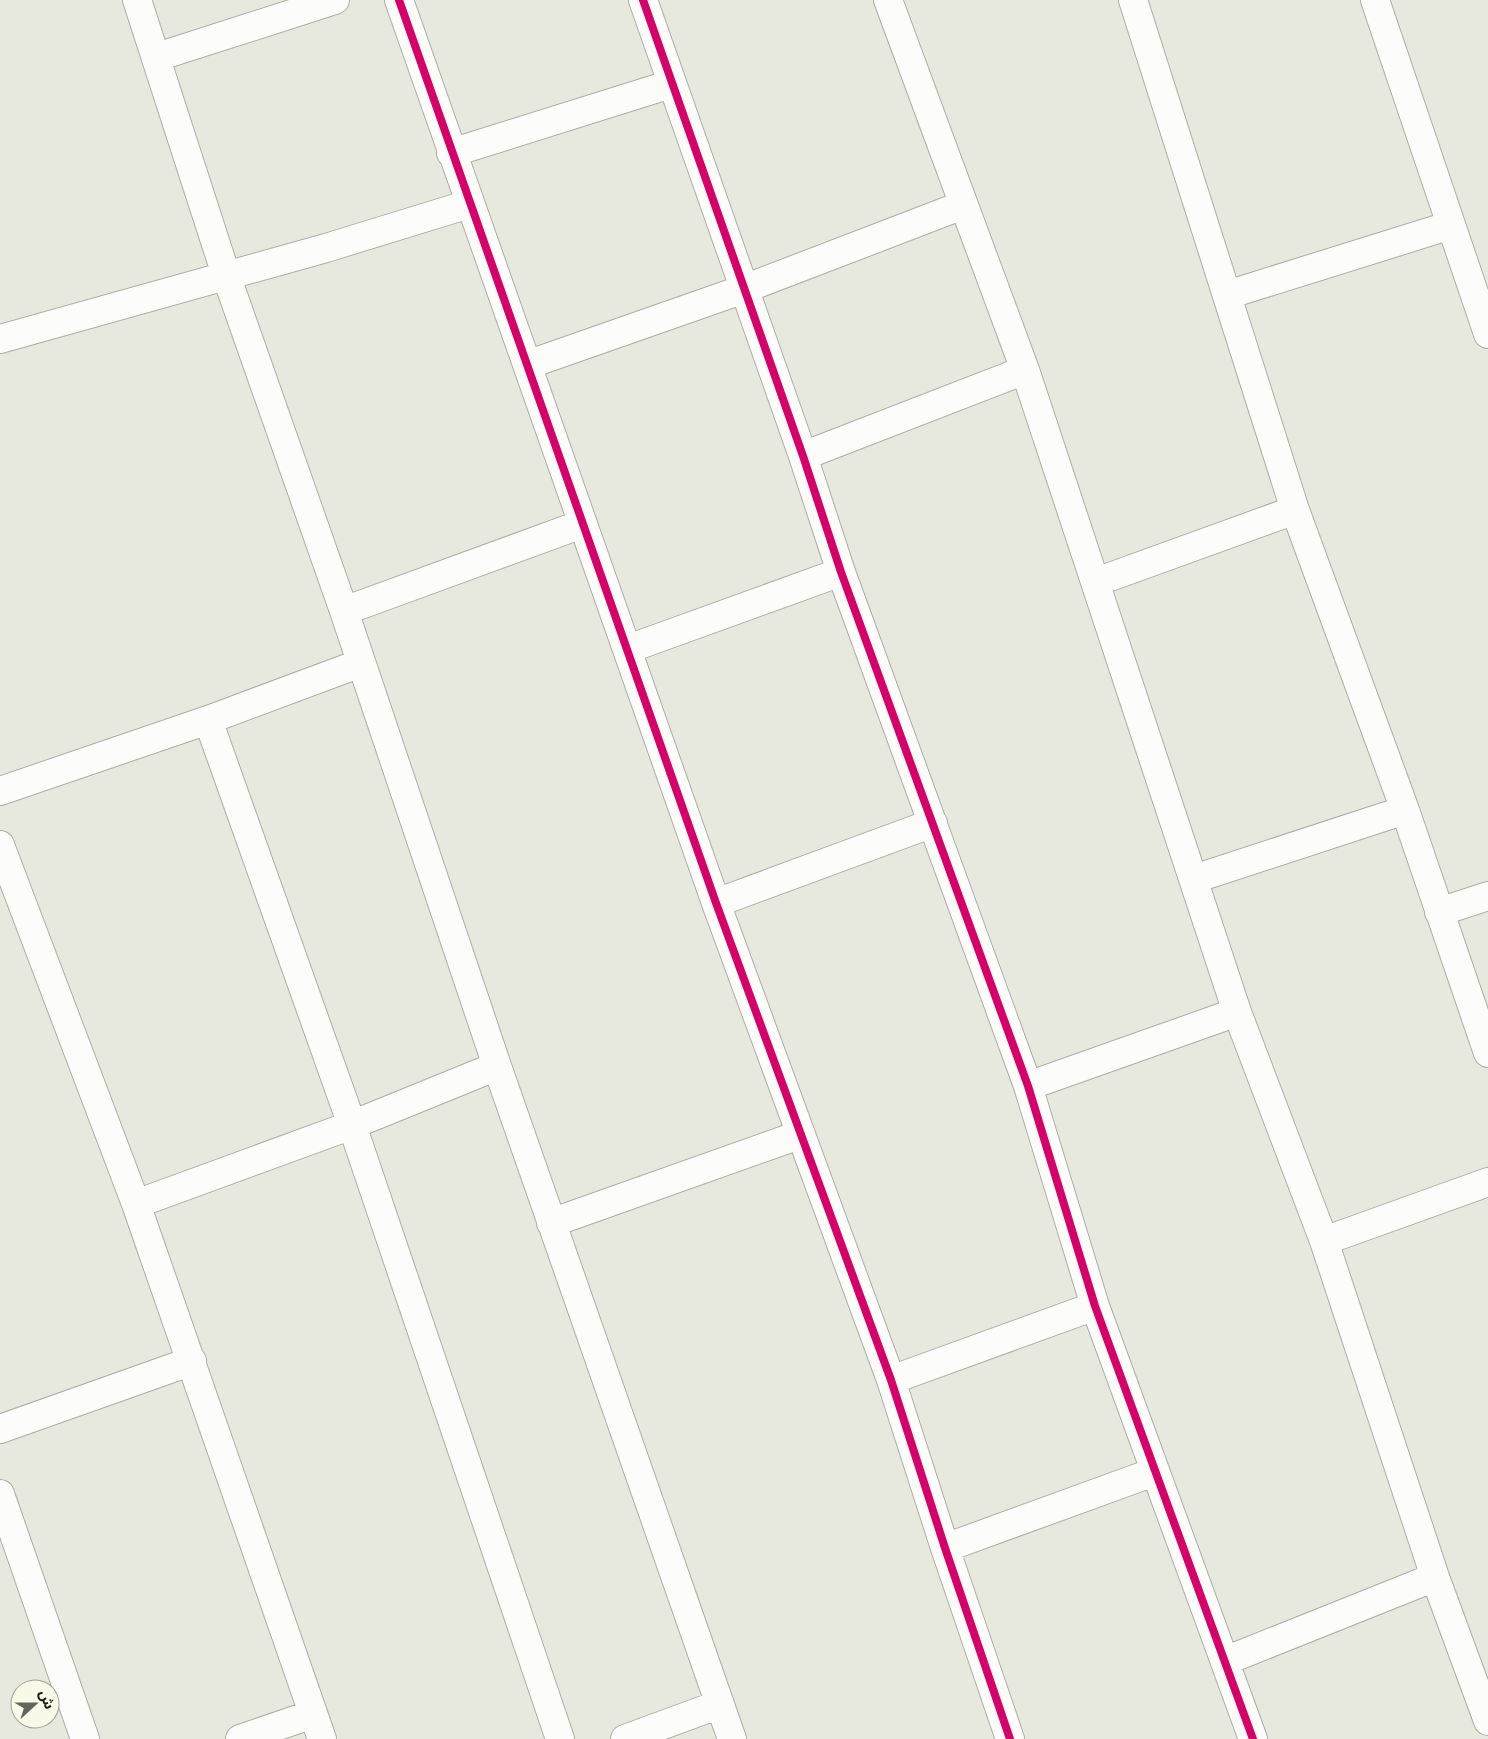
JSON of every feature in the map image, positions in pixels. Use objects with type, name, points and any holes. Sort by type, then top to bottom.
[{"type":"street","points":[[137,0],[226,275],[344,611],[551,1223],[732,1739]]},
{"type":"street","points":[[157,57],[335,0]]},
{"type":"street","points":[[399,0],[451,153],[628,649],[716,904],[891,1380],[1007,1738]]},
{"type":"street","points":[[642,0],[803,456],[841,572],[1028,1086],[1095,1306],[1253,1739]]},
{"type":"street","points":[[888,0],[1026,370],[1237,1012],[1324,1241],[1435,1577],[1488,1721]]},
{"type":"street","points":[[1133,0],[1295,510],[1405,810],[1488,1053]]},
{"type":"street","points":[[1375,0],[1488,334]]},
{"type":"street","points":[[451,153],[671,84]]},
{"type":"street","points":[[0,339],[326,248],[469,204]]},
{"type":"street","points":[[527,365],[744,289],[963,205]]},
{"type":"street","points":[[1227,295],[1451,225]]},
{"type":"street","points":[[803,456],[1026,370]]},
{"type":"street","points":[[1096,582],[1295,510]]},
{"type":"street","points":[[344,611],[582,524]]},
{"type":"street","points":[[628,649],[841,572]]},
{"type":"street","points":[[0,791],[208,720],[361,663]]},
{"type":"street","points":[[208,720],[352,1125],[560,1739]]},
{"type":"street","points":[[1194,879],[1405,810]]},
{"type":"street","points":[[716,904],[933,824]]},
{"type":"street","points":[[0,845],[136,1204],[318,1727],[240,1739]]},
{"type":"street","points":[[1439,912],[1488,896]]},
{"type":"street","points":[[1028,1086],[1237,1012]]},
{"type":"street","points":[[136,1204],[352,1125],[497,1066]]},
{"type":"street","points":[[551,1223],[800,1135]]},
{"type":"street","points":[[1324,1241],[1488,1182]]},
{"type":"street","points":[[891,1380],[1095,1306]]},
{"type":"street","points":[[0,1429],[192,1361]]},
{"type":"street","points":[[945,1548],[1154,1472]]},
{"type":"street","points":[[0,1494],[85,1739]]},
{"type":"street","points":[[1225,1661],[1435,1577]]},
{"type":"street","points":[[625,1739],[720,1704]]},
{"type":"cycle path","points":[[399,0],[716,903],[891,1380],[945,1548],[1010,1739]]},
{"type":"cycle path","points":[[643,0],[803,456],[841,572],[1028,1086],[1095,1306],[1253,1739]]}]
